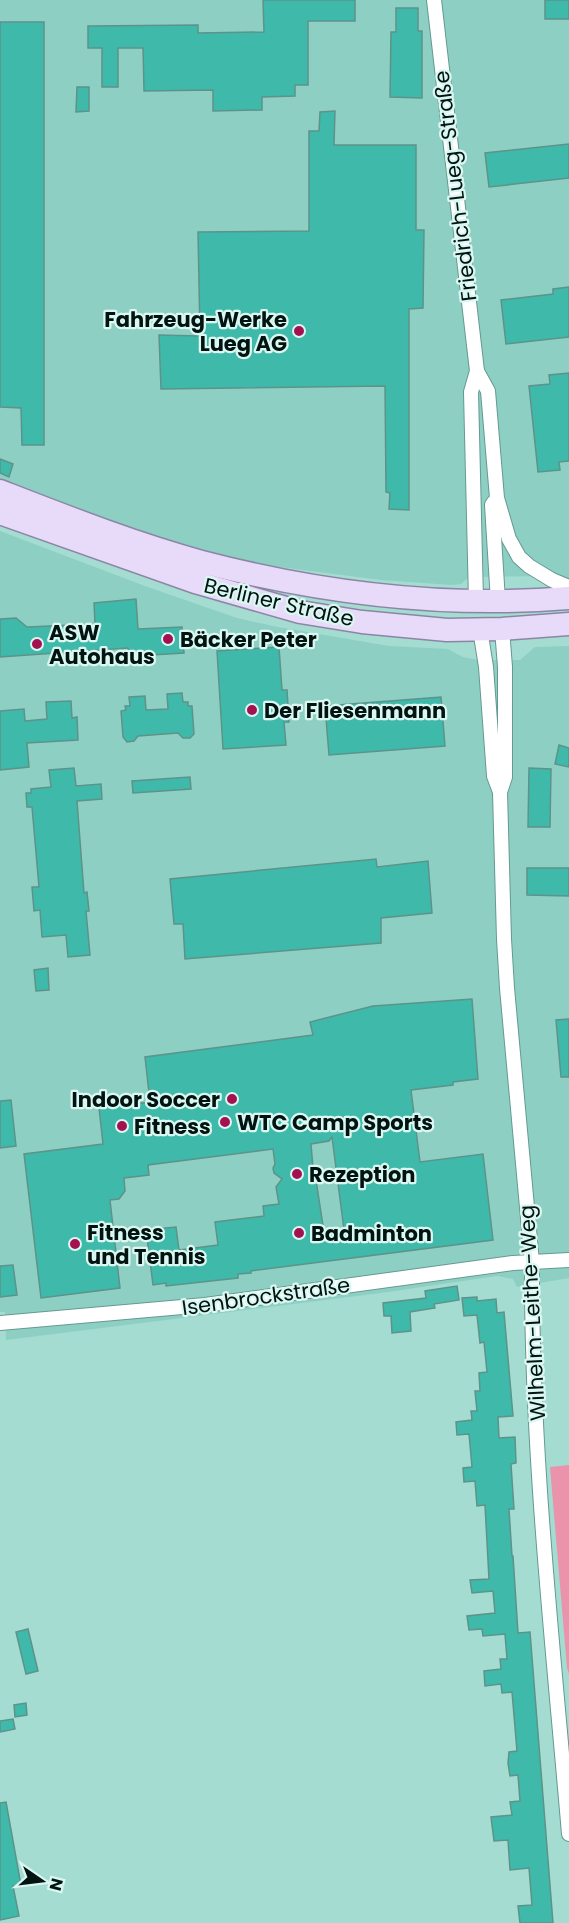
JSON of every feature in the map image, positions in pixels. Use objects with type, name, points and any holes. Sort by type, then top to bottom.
[{"type":"main road","name":"Berliner Straße","points":[[0,490],[137,542],[241,572],[306,585],[414,598],[487,601],[569,598]]},
{"type":"main road","name":"Berliner Straße","points":[[0,513],[185,579],[300,612],[362,622],[447,630],[569,624]]},
{"type":"main road","name":"Wilhelm-Leithe-Weg","points":[[487,601],[491,629]]},
{"type":"street","name":"Friedrich-Lueg-Straße","points":[[434,0],[477,371],[488,391],[496,498],[508,539],[519,556],[534,570],[569,587]]},
{"type":"street","name":"Friedrich-Lueg-Straße","points":[[477,371],[471,392],[487,601]]},
{"type":"street","name":"Friedrich-Lueg-Straße","points":[[487,601],[495,572],[492,505],[496,498]]},
{"type":"street","name":"Wilhelm-Leithe-Weg","points":[[491,629],[486,667],[494,776],[500,792],[507,978],[532,1262],[540,1480],[569,1834]]},
{"type":"street","name":"Wilhelm-Leithe-Weg","points":[[491,629],[506,667],[506,777],[500,792]]},
{"type":"street","name":"Isenbrockstraße","points":[[0,1323],[205,1305],[513,1263],[569,1260]]},
{"type":"shaded area","points":[[0,0],[569,0],[569,580],[556,576],[469,577],[461,584],[451,585],[381,580],[233,561],[184,548],[0,482]]},
{"type":"shaded area","points":[[0,531],[237,618],[278,627],[389,646],[448,649],[463,657],[479,660],[520,660],[535,647],[569,646],[569,1278],[517,1287],[513,1279],[497,1276],[381,1293],[6,1340],[5,1312],[0,1312]]},
{"type":"shaded area","points":[[569,1465],[569,1674],[550,1467]]},
{"type":"building","points":[[263,0],[355,0],[355,21],[308,21],[308,85],[295,85],[295,96],[262,97],[262,110],[213,111],[213,90],[144,91],[143,48],[118,48],[118,87],[102,87],[102,48],[88,48],[88,26],[198,25],[198,33],[264,32]]},
{"type":"building","points":[[545,0],[569,0],[569,19],[545,19]]},
{"type":"building","points":[[396,8],[418,8],[418,31],[422,31],[422,98],[390,97],[391,32],[396,32]]},
{"type":"building","points":[[0,22],[44,22],[44,445],[22,445],[21,408],[0,407]]},
{"type":"building","points":[[77,87],[89,87],[89,111],[76,112]]},
{"type":"building","points":[[335,111],[334,145],[416,145],[416,230],[424,230],[423,308],[409,309],[409,510],[389,509],[390,493],[386,492],[385,386],[161,389],[159,335],[200,336],[198,232],[309,231],[309,131],[319,131],[320,112]]},
{"type":"building","points":[[569,144],[569,178],[489,187],[485,153]]},
{"type":"building","points":[[569,287],[569,337],[506,344],[501,300],[553,294],[553,289]]},
{"type":"building","points":[[569,373],[569,461],[559,462],[560,470],[538,472],[529,386],[550,384],[549,375]]},
{"type":"building","points":[[0,459],[13,464],[9,477],[0,473]]},
{"type":"building","points":[[136,599],[138,629],[182,627],[184,653],[136,656],[127,648],[0,657],[0,619],[16,618],[27,627],[95,624],[94,603]]},
{"type":"building","points":[[279,647],[282,690],[287,690],[289,722],[284,722],[286,745],[223,749],[217,651]]},
{"type":"building","points":[[182,693],[183,702],[188,702],[188,706],[192,706],[194,734],[190,738],[183,738],[178,733],[138,736],[134,741],[127,742],[123,737],[121,711],[126,710],[125,706],[130,706],[129,697],[145,696],[146,710],[168,709],[167,694]]},
{"type":"building","points":[[441,697],[445,746],[329,755],[325,706]]},
{"type":"building","points":[[71,701],[72,718],[77,717],[78,740],[27,743],[29,767],[0,770],[0,711],[24,709],[25,721],[47,719],[46,702]]},
{"type":"building","points":[[559,745],[569,748],[569,767],[555,764]]},
{"type":"building","points":[[74,768],[76,786],[101,784],[102,799],[77,801],[84,893],[87,892],[89,911],[86,911],[90,955],[68,957],[66,935],[42,937],[40,910],[34,911],[32,887],[39,887],[32,807],[27,807],[26,793],[31,793],[31,789],[51,787],[49,770]]},
{"type":"building","points":[[529,768],[551,769],[550,827],[528,827]]},
{"type":"building","points":[[190,777],[191,789],[133,793],[132,781]]},
{"type":"building","points":[[376,859],[377,867],[428,861],[432,913],[381,918],[381,943],[185,959],[183,924],[174,924],[170,879]]},
{"type":"building","points":[[527,868],[569,868],[569,896],[527,895]]},
{"type":"building","points":[[48,968],[49,990],[36,991],[34,970]]},
{"type":"building","points":[[472,999],[478,1079],[453,1082],[453,1085],[411,1090],[420,1162],[483,1154],[493,1240],[251,1271],[251,1273],[238,1274],[238,1278],[166,1286],[166,1283],[153,1285],[146,1230],[176,1227],[179,1250],[218,1245],[215,1222],[264,1216],[263,1206],[279,1204],[276,1187],[282,1179],[274,1173],[273,1149],[148,1165],[149,1175],[124,1178],[125,1191],[119,1199],[110,1200],[120,1288],[41,1298],[24,1154],[103,1144],[99,1108],[150,1102],[145,1057],[313,1035],[310,1022],[373,1006]],"holes":[[[332,1137],[344,1230],[324,1232],[316,1180],[314,1180],[311,1144],[329,1141]]]},
{"type":"building","points":[[569,1019],[569,1077],[561,1077],[556,1020]]},
{"type":"building","points":[[11,1100],[16,1146],[0,1148],[0,1101]]},
{"type":"building","points":[[13,1265],[17,1295],[0,1297],[0,1266]]},
{"type":"building","points":[[457,1286],[459,1300],[434,1304],[435,1308],[410,1312],[411,1331],[392,1333],[391,1316],[384,1316],[383,1303],[426,1298],[425,1291]]},
{"type":"building","points":[[477,1297],[477,1301],[496,1299],[497,1313],[504,1312],[513,1416],[498,1417],[499,1438],[515,1437],[516,1463],[511,1464],[514,1509],[509,1509],[518,1633],[530,1632],[553,1923],[520,1923],[518,1906],[532,1905],[529,1868],[510,1870],[508,1840],[494,1841],[491,1817],[512,1815],[510,1802],[520,1801],[518,1775],[510,1776],[508,1763],[509,1752],[517,1751],[512,1692],[502,1693],[501,1684],[485,1686],[484,1671],[501,1669],[500,1659],[507,1659],[505,1634],[483,1636],[482,1629],[469,1630],[467,1616],[495,1613],[493,1591],[472,1593],[470,1580],[489,1579],[485,1505],[477,1506],[475,1481],[464,1482],[463,1468],[472,1467],[469,1434],[457,1435],[456,1422],[472,1420],[471,1411],[477,1411],[475,1391],[480,1391],[479,1373],[487,1372],[484,1342],[480,1343],[477,1315],[464,1316],[462,1298]]},
{"type":"building","points":[[28,1629],[38,1671],[26,1674],[16,1632]]},
{"type":"building","points":[[26,1703],[27,1715],[15,1717],[14,1705]]},
{"type":"building","points":[[13,1719],[15,1729],[0,1732],[0,1721]]},
{"type":"building","points":[[6,1802],[21,1885],[13,1886],[19,1916],[0,1920],[0,1803]]},
{"type":"place","name":"Fahrzeug-Werke Lueg AG","points":[[299,331]]},
{"type":"place","name":"Bäcker Peter","points":[[168,639]]},
{"type":"place","name":"ASW Autohaus","points":[[37,644]]},
{"type":"place","name":"Der Fliesenmann","points":[[252,710]]},
{"type":"place","name":"Indoor Soccer","points":[[232,1099]]},
{"type":"place","name":"WTC Camp Sports","points":[[225,1122]]},
{"type":"place","name":"Fitness","points":[[122,1126]]},
{"type":"place","name":"Rezeption","points":[[297,1174]]},
{"type":"place","name":"Badminton","points":[[299,1233]]},
{"type":"place","name":"Fitness und Tennis","points":[[75,1244]]}]
